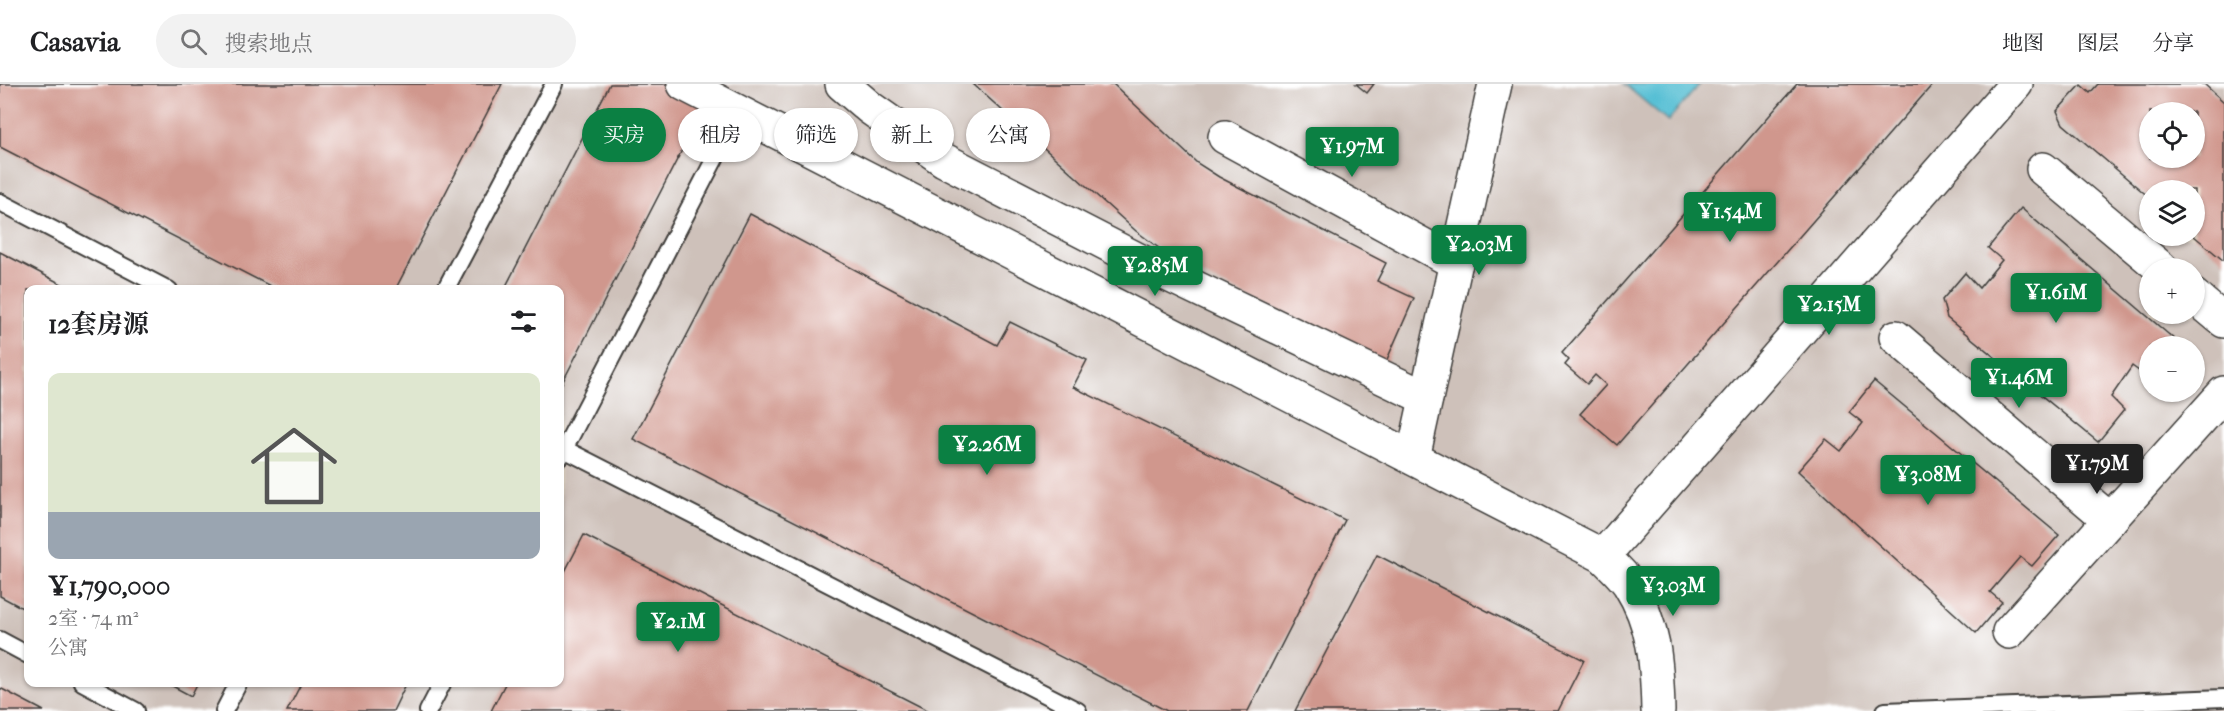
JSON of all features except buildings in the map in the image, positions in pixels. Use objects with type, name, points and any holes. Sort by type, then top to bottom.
[{"type":"street","points":[[684,84],[731,108]]},
{"type":"street","points":[[842,84],[870,108],[944,160],[1150,266],[1426,398]]},
{"type":"street","points":[[1413,458],[1495,84]]},
{"type":"street","points":[[1604,556],[2016,84]]},
{"type":"street","points":[[762,124],[1604,556],[1628,582],[1651,630],[1657,665],[1658,711]]},
{"type":"street","points":[[1225,138],[1456,263]]},
{"type":"street","points":[[2043,169],[2149,258]]},
{"type":"street","points":[[2205,305],[2224,321]]},
{"type":"street","points":[[1896,338],[2110,520]]},
{"type":"street","points":[[2009,632],[2224,393]]},
{"type":"lane","points":[[448,285],[554,84]]},
{"type":"lane","points":[[564,449],[713,162]]},
{"type":"lane","points":[[0,202],[159,285]]},
{"type":"lane","points":[[564,454],[1078,711]]},
{"type":"lane","points":[[0,640],[24,653]]},
{"type":"lane","points":[[91,687],[136,711]]},
{"type":"lane","points":[[224,711],[236,687]]},
{"type":"lane","points":[[428,711],[440,687]]},
{"type":"lane","points":[[1885,711],[2224,698]]},
{"type":"shaded area","points":[[0,84],[2224,84],[2224,711],[0,711]]},
{"type":"water","points":[[1624,84],[1700,84],[1668,121]]}]
